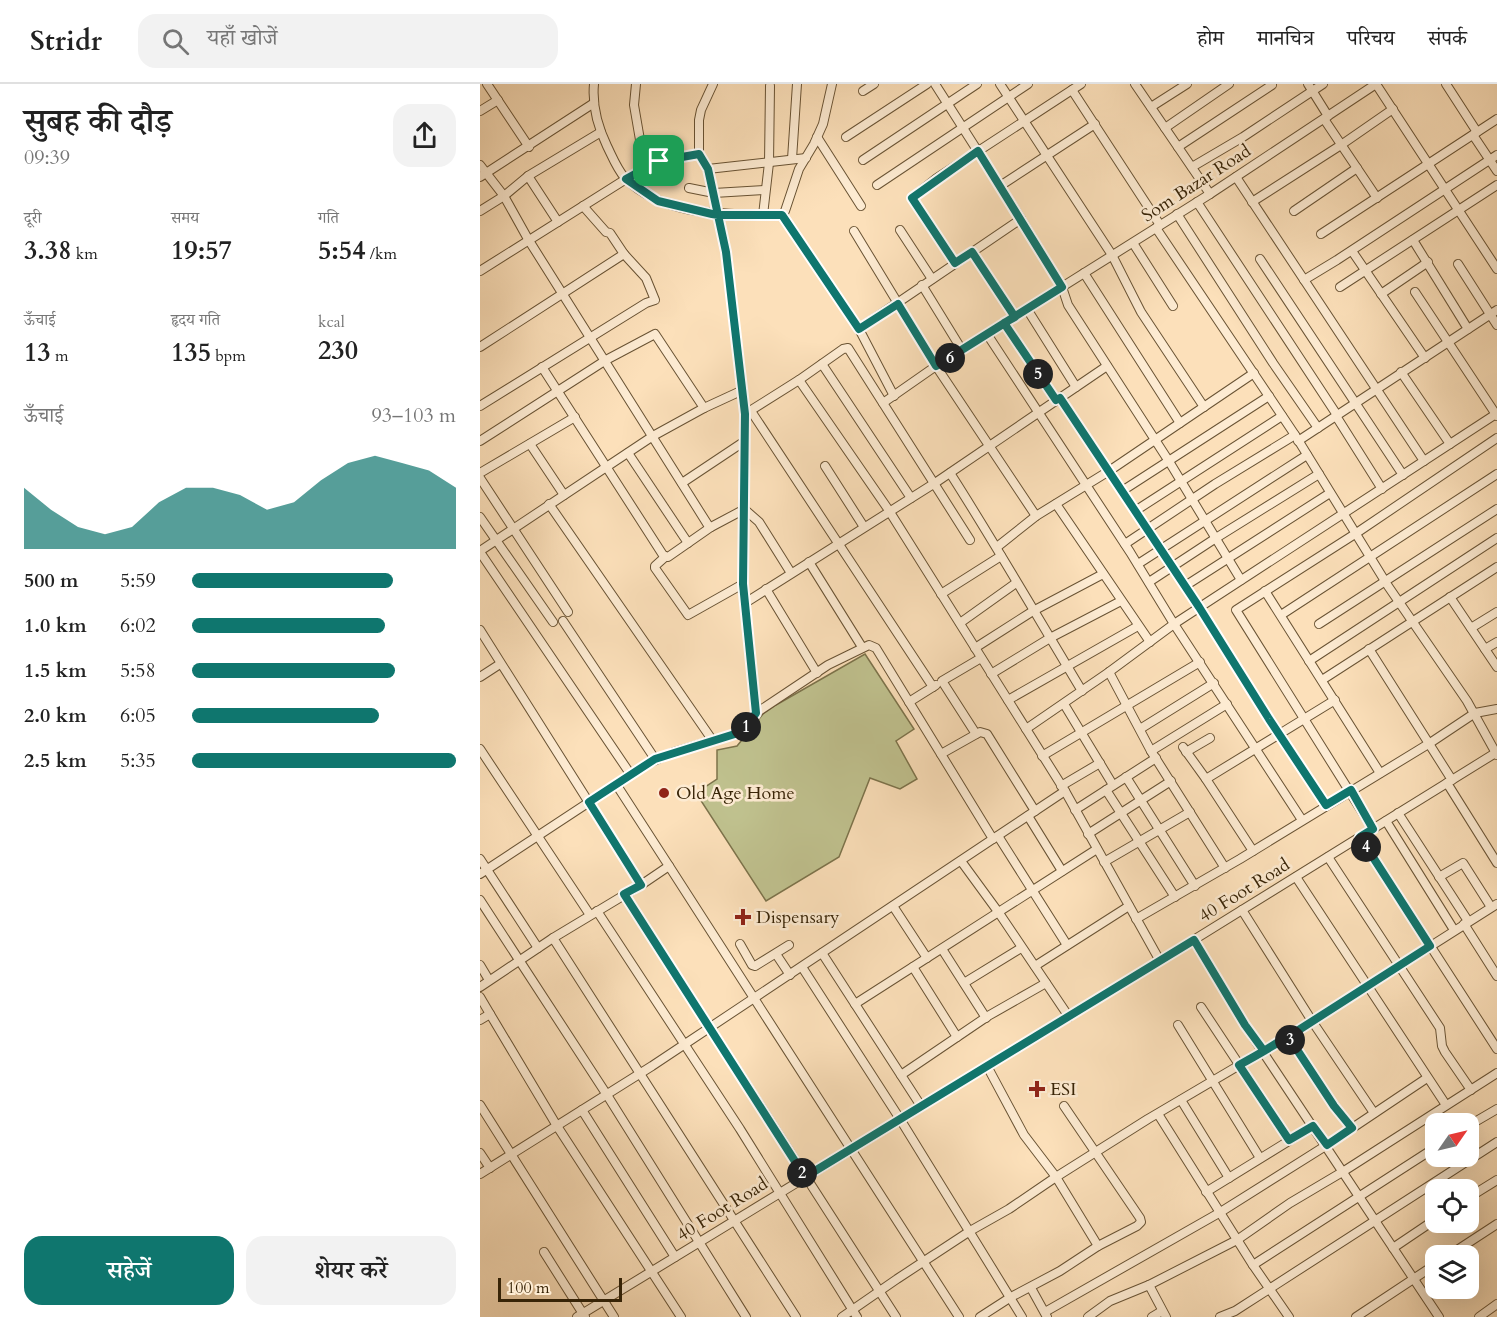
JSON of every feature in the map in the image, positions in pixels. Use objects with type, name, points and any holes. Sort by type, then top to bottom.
[{"type":"street","points":[[487,84],[529,147]]},
{"type":"street","points":[[594,84],[594,103],[601,132],[626,179],[658,201],[718,215],[782,215]]},
{"type":"street","points":[[636,84],[634,105],[645,169]]},
{"type":"street","points":[[713,84],[701,110],[699,154],[708,169],[726,252],[742,390],[748,412],[839,543],[933,687]]},
{"type":"street","points":[[792,159],[797,84]]},
{"type":"street","points":[[782,215],[800,169],[823,124],[832,84]]},
{"type":"street","points":[[863,91],[874,84]]},
{"type":"street","points":[[846,137],[927,84]]},
{"type":"street","points":[[935,84],[1062,287],[1068,305],[1169,461],[1241,579]]},
{"type":"street","points":[[863,160],[977,84]]},
{"type":"street","points":[[1000,84],[1112,255],[1141,312],[1203,407]]},
{"type":"street","points":[[877,185],[1028,84]]},
{"type":"street","points":[[955,263],[912,198],[978,151],[1081,84]]},
{"type":"street","points":[[1135,84],[1210,194]]},
{"type":"street","points":[[1151,107],[1187,84]]},
{"type":"street","points":[[1165,128],[1229,84]]},
{"type":"street","points":[[1192,167],[1243,137],[1311,87],[1323,84]]},
{"type":"street","name":"Som Bazar Road","points":[[883,403],[936,366],[1210,194],[1376,84],[1497,270]]},
{"type":"street","points":[[1446,84],[1493,158],[1497,171]]},
{"type":"street","points":[[1178,147],[1272,85]]},
{"type":"street","points":[[763,215],[769,163],[770,86]]},
{"type":"street","points":[[1311,87],[1341,145],[1377,198]]},
{"type":"street","points":[[1072,90],[1297,438],[1386,582],[1475,713],[1496,753]]},
{"type":"street","points":[[480,111],[498,100]]},
{"type":"street","points":[[594,103],[529,147],[482,172],[504,196],[528,239],[711,527]]},
{"type":"street","points":[[1252,202],[1393,109]]},
{"type":"street","points":[[1321,234],[1497,119]]},
{"type":"street","points":[[1000,186],[1095,124]]},
{"type":"street","points":[[480,211],[504,196],[528,176],[601,132]]},
{"type":"street","points":[[817,137],[861,206]]},
{"type":"street","points":[[480,271],[626,179],[668,158],[699,154]]},
{"type":"street","points":[[708,169],[806,158]]},
{"type":"street","points":[[1304,280],[1493,158]]},
{"type":"street","points":[[1294,211],[1357,168]]},
{"type":"street","points":[[528,176],[558,222]]},
{"type":"street","points":[[1236,177],[1424,461]]},
{"type":"street","points":[[1340,287],[1497,185]]},
{"type":"street","points":[[689,188],[714,193],[765,190]]},
{"type":"street","points":[[1197,202],[1382,489]]},
{"type":"street","points":[[480,406],[655,300],[646,278],[624,254],[610,233],[606,232],[583,206]]},
{"type":"street","points":[[1177,214],[1273,363],[1318,428]]},
{"type":"street","points":[[782,215],[859,329],[894,396]]},
{"type":"street","points":[[859,329],[1021,219]]},
{"type":"street","points":[[900,230],[932,279]]},
{"type":"street","points":[[854,231],[936,366],[1036,516]]},
{"type":"street","points":[[1413,240],[1468,329]]},
{"type":"street","points":[[1133,243],[1173,306]]},
{"type":"street","points":[[1352,251],[1425,358]]},
{"type":"street","points":[[972,252],[1015,317]]},
{"type":"street","points":[[480,347],[624,254]]},
{"type":"street","points":[[1260,259],[1403,476]]},
{"type":"street","points":[[1381,294],[1428,262]]},
{"type":"street","points":[[1458,264],[1493,312],[1497,325]]},
{"type":"street","points":[[1084,273],[1180,423]]},
{"type":"street","points":[[922,285],[962,350]]},
{"type":"street","points":[[1026,729],[1199,607],[1403,476],[1496,413],[1415,292]]},
{"type":"street","points":[[1028,309],[1076,387]]},
{"type":"street","points":[[1125,544],[1193,500],[1297,438],[1318,428],[1493,312]]},
{"type":"street","points":[[1004,323],[1109,471],[1326,805]]},
{"type":"street","points":[[480,441],[606,360],[655,334],[704,408]]},
{"type":"street","points":[[987,334],[1302,820]]},
{"type":"street","points":[[748,412],[843,349],[850,350],[970,540]]},
{"type":"street","points":[[822,364],[911,498]]},
{"type":"street","points":[[745,603],[935,483],[1107,366]]},
{"type":"street","points":[[543,367],[665,557]]},
{"type":"street","points":[[1401,372],[1450,444]]},
{"type":"street","points":[[997,547],[1036,516],[1109,471],[1254,373]]},
{"type":"street","points":[[799,380],[890,512],[1008,700],[1063,789],[1160,961]]},
{"type":"street","points":[[631,775],[480,551],[653,436],[742,390]]},
{"type":"street","points":[[1122,491],[1269,396]]},
{"type":"street","points":[[748,412],[743,509],[743,584],[756,713]]},
{"type":"street","points":[[1135,511],[1282,416]]},
{"type":"street","points":[[480,473],[575,417]]},
{"type":"street","points":[[1373,829],[1351,790],[1236,608],[1355,534],[1497,438]]},
{"type":"street","points":[[682,483],[745,441]]},
{"type":"street","points":[[530,444],[564,495]]},
{"type":"street","points":[[628,453],[688,543]]},
{"type":"street","points":[[1138,564],[1204,519],[1307,455]]},
{"type":"street","points":[[825,466],[864,528]]},
{"type":"street","points":[[950,473],[997,547],[1016,583],[1082,691]]},
{"type":"street","points":[[1149,582],[1318,474]]},
{"type":"street","points":[[1281,615],[1497,474]]},
{"type":"street","points":[[480,478],[568,612]]},
{"type":"street","points":[[1185,586],[1330,493]]},
{"type":"street","points":[[549,504],[712,741]]},
{"type":"street","points":[[1056,504],[1150,642]]},
{"type":"street","points":[[1319,624],[1497,508]]},
{"type":"street","points":[[743,509],[665,557],[655,568],[688,615],[743,584]]},
{"type":"street","points":[[743,509],[759,522],[792,573]]},
{"type":"street","points":[[480,517],[553,622]]},
{"type":"street","points":[[1309,661],[1496,540]]},
{"type":"street","points":[[941,594],[1001,556]]},
{"type":"street","points":[[809,562],[862,647]]},
{"type":"street","points":[[1322,680],[1497,567]]},
{"type":"street","points":[[975,648],[1034,611],[1103,574]]},
{"type":"street","points":[[960,623],[1016,583]]},
{"type":"street","points":[[766,589],[818,673]]},
{"type":"street","points":[[1265,591],[1380,773]]},
{"type":"street","points":[[1450,597],[1497,667]]},
{"type":"street","points":[[991,674],[1050,638],[1121,601]]},
{"type":"street","points":[[1472,628],[1497,612]]},
{"type":"street","points":[[563,621],[655,759]]},
{"type":"street","points":[[1008,700],[1138,626]]},
{"type":"street","points":[[480,630],[641,885]]},
{"type":"street","points":[[1485,649],[1497,642]]},
{"type":"street","points":[[483,872],[655,759],[742,731],[756,713],[818,673],[869,645],[876,648],[941,754],[1067,945]]},
{"type":"street","points":[[1369,649],[1430,743],[1449,781],[1497,863]]},
{"type":"street","points":[[909,702],[981,658]]},
{"type":"street","points":[[1042,756],[1200,662]]},
{"type":"street","points":[[480,677],[500,664]]},
{"type":"street","points":[[1109,672],[1154,754],[1225,868]]},
{"type":"street","points":[[942,681],[976,734]]},
{"type":"street","points":[[1140,729],[1214,683]]},
{"type":"street","points":[[1206,779],[1335,700]]},
{"type":"street","points":[[1064,704],[1100,763],[1121,813],[1174,897]]},
{"type":"street","points":[[1075,810],[1126,777],[1154,754],[1227,704]]},
{"type":"street","points":[[1136,919],[1253,851],[1475,713],[1497,709]]},
{"type":"street","points":[[941,754],[976,734],[983,732],[990,737],[1062,871]]},
{"type":"street","points":[[1210,738],[1185,750],[1253,851]]},
{"type":"street","points":[[480,749],[537,837],[593,913],[684,1045],[854,1314]]},
{"type":"street","name":"40 Foot Road","points":[[582,1316],[1496,753]]},
{"type":"street","points":[[480,1174],[641,1074],[1031,814],[1100,763]]},
{"type":"street","points":[[1126,777],[1194,886]]},
{"type":"street","points":[[1089,834],[1171,782]]},
{"type":"street","points":[[616,784],[959,1317]]},
{"type":"street","points":[[1104,862],[1190,812]]},
{"type":"street","points":[[1398,813],[1496,971]]},
{"type":"street","points":[[1386,821],[1454,930]]},
{"type":"street","points":[[1360,837],[1497,1049]]},
{"type":"street","points":[[855,1004],[1097,849]]},
{"type":"street","points":[[1328,857],[1440,1028],[1446,1052],[1471,1090]]},
{"type":"street","points":[[480,859],[483,872],[538,948]]},
{"type":"street","points":[[961,861],[1069,1017]]},
{"type":"street","points":[[842,1317],[854,1314],[879,1291],[970,1231],[1264,1051],[1494,905],[1463,863],[1439,877]]},
{"type":"street","points":[[480,987],[553,938],[669,866]]},
{"type":"street","points":[[1296,877],[1446,1105]]},
{"type":"street","points":[[624,894],[896,1317]]},
{"type":"street","points":[[480,900],[607,1095],[746,1317]]},
{"type":"street","points":[[893,906],[927,958]]},
{"type":"street","points":[[1035,966],[1129,906]]},
{"type":"street","points":[[1242,910],[1312,1021],[1374,1113]]},
{"type":"street","points":[[553,938],[796,1317]]},
{"type":"street","points":[[1194,940],[1245,1025],[1327,1145],[1439,1317]]},
{"type":"street","points":[[740,944],[752,965],[755,966],[789,945]]},
{"type":"street","points":[[964,984],[1022,948]]},
{"type":"street","points":[[942,949],[986,1018]]},
{"type":"street","points":[[822,953],[921,1106]]},
{"type":"street","points":[[776,954],[790,975]]},
{"type":"street","points":[[480,965],[489,980]]},
{"type":"street","points":[[802,967],[900,1119],[1022,1317]]},
{"type":"street","points":[[913,967],[957,1037]]},
{"type":"street","points":[[901,1075],[986,1018],[1046,983]]},
{"type":"street","points":[[480,997],[556,1126],[681,1317]]},
{"type":"street","points":[[1201,1007],[1289,1140]]},
{"type":"street","points":[[480,1020],[490,1014]]},
{"type":"street","points":[[1178,1025],[1260,1158]]},
{"type":"street","points":[[1288,1036],[1334,1106],[1352,1128]]},
{"type":"street","points":[[987,1066],[1024,1135],[1056,1177],[1098,1246]]},
{"type":"street","points":[[1088,1317],[1110,1301],[1149,1285],[1237,1240],[1290,1203],[1497,1073]]},
{"type":"street","points":[[1031,1288],[1046,1315],[1219,1213],[1428,1078]]},
{"type":"street","points":[[1181,1100],[1229,1178]]},
{"type":"street","points":[[480,1106],[614,1317]]},
{"type":"street","points":[[980,1317],[1141,1222],[1064,1106]]},
{"type":"street","points":[[1479,1120],[1497,1109]]},
{"type":"street","points":[[582,1110],[675,1257]]},
{"type":"street","points":[[1158,1114],[1219,1213],[1289,1317]]},
{"type":"street","points":[[1206,1192],[1313,1126]]},
{"type":"street","points":[[1220,1317],[1269,1289],[1497,1142]]},
{"type":"street","points":[[480,1152],[490,1168]]},
{"type":"street","points":[[1253,1265],[1425,1154]]},
{"type":"street","points":[[1479,1191],[1497,1180]]},
{"type":"street","points":[[1465,1245],[1497,1224]]},
{"type":"street","points":[[1393,1248],[1425,1226]]},
{"type":"street","points":[[544,1252],[582,1316]]},
{"type":"street","points":[[1356,1317],[1425,1271]]},
{"type":"street","points":[[1149,1285],[1164,1314],[1152,1317]]},
{"type":"street","points":[[1479,1317],[1497,1304]]},
{"type":"green space","points":[[865,654],[914,729],[896,741],[917,779],[900,789],[870,778],[839,857],[766,901],[696,793],[717,779],[717,750],[737,746],[763,714]]},
{"type":"place","name":"Old Age Home","points":[[664,793]]},
{"type":"place","name":"Dispensary","points":[[743,917]]},
{"type":"place","name":"ESI","points":[[1037,1089]]},
{"type":"route","points":[[659,161],[626,179],[658,201],[712,214],[718,215],[782,215],[859,329],[898,304],[936,366],[1004,323],[1015,317],[1062,287],[978,151],[912,198],[955,263],[972,252],[1015,317],[1004,323],[1056,400],[1060,398],[1199,607],[1326,805],[1351,790],[1373,829],[1360,837],[1430,946],[1294,1033],[1288,1036],[1264,1051],[1239,1065],[1289,1140],[1313,1126],[1327,1145],[1352,1128],[1334,1106],[1288,1036],[1264,1051],[1245,1025],[1194,940],[805,1177],[624,894],[641,885],[589,802],[655,759],[742,731],[756,713],[743,584],[745,414],[726,252],[718,215],[708,169],[699,154],[659,161]]}]
